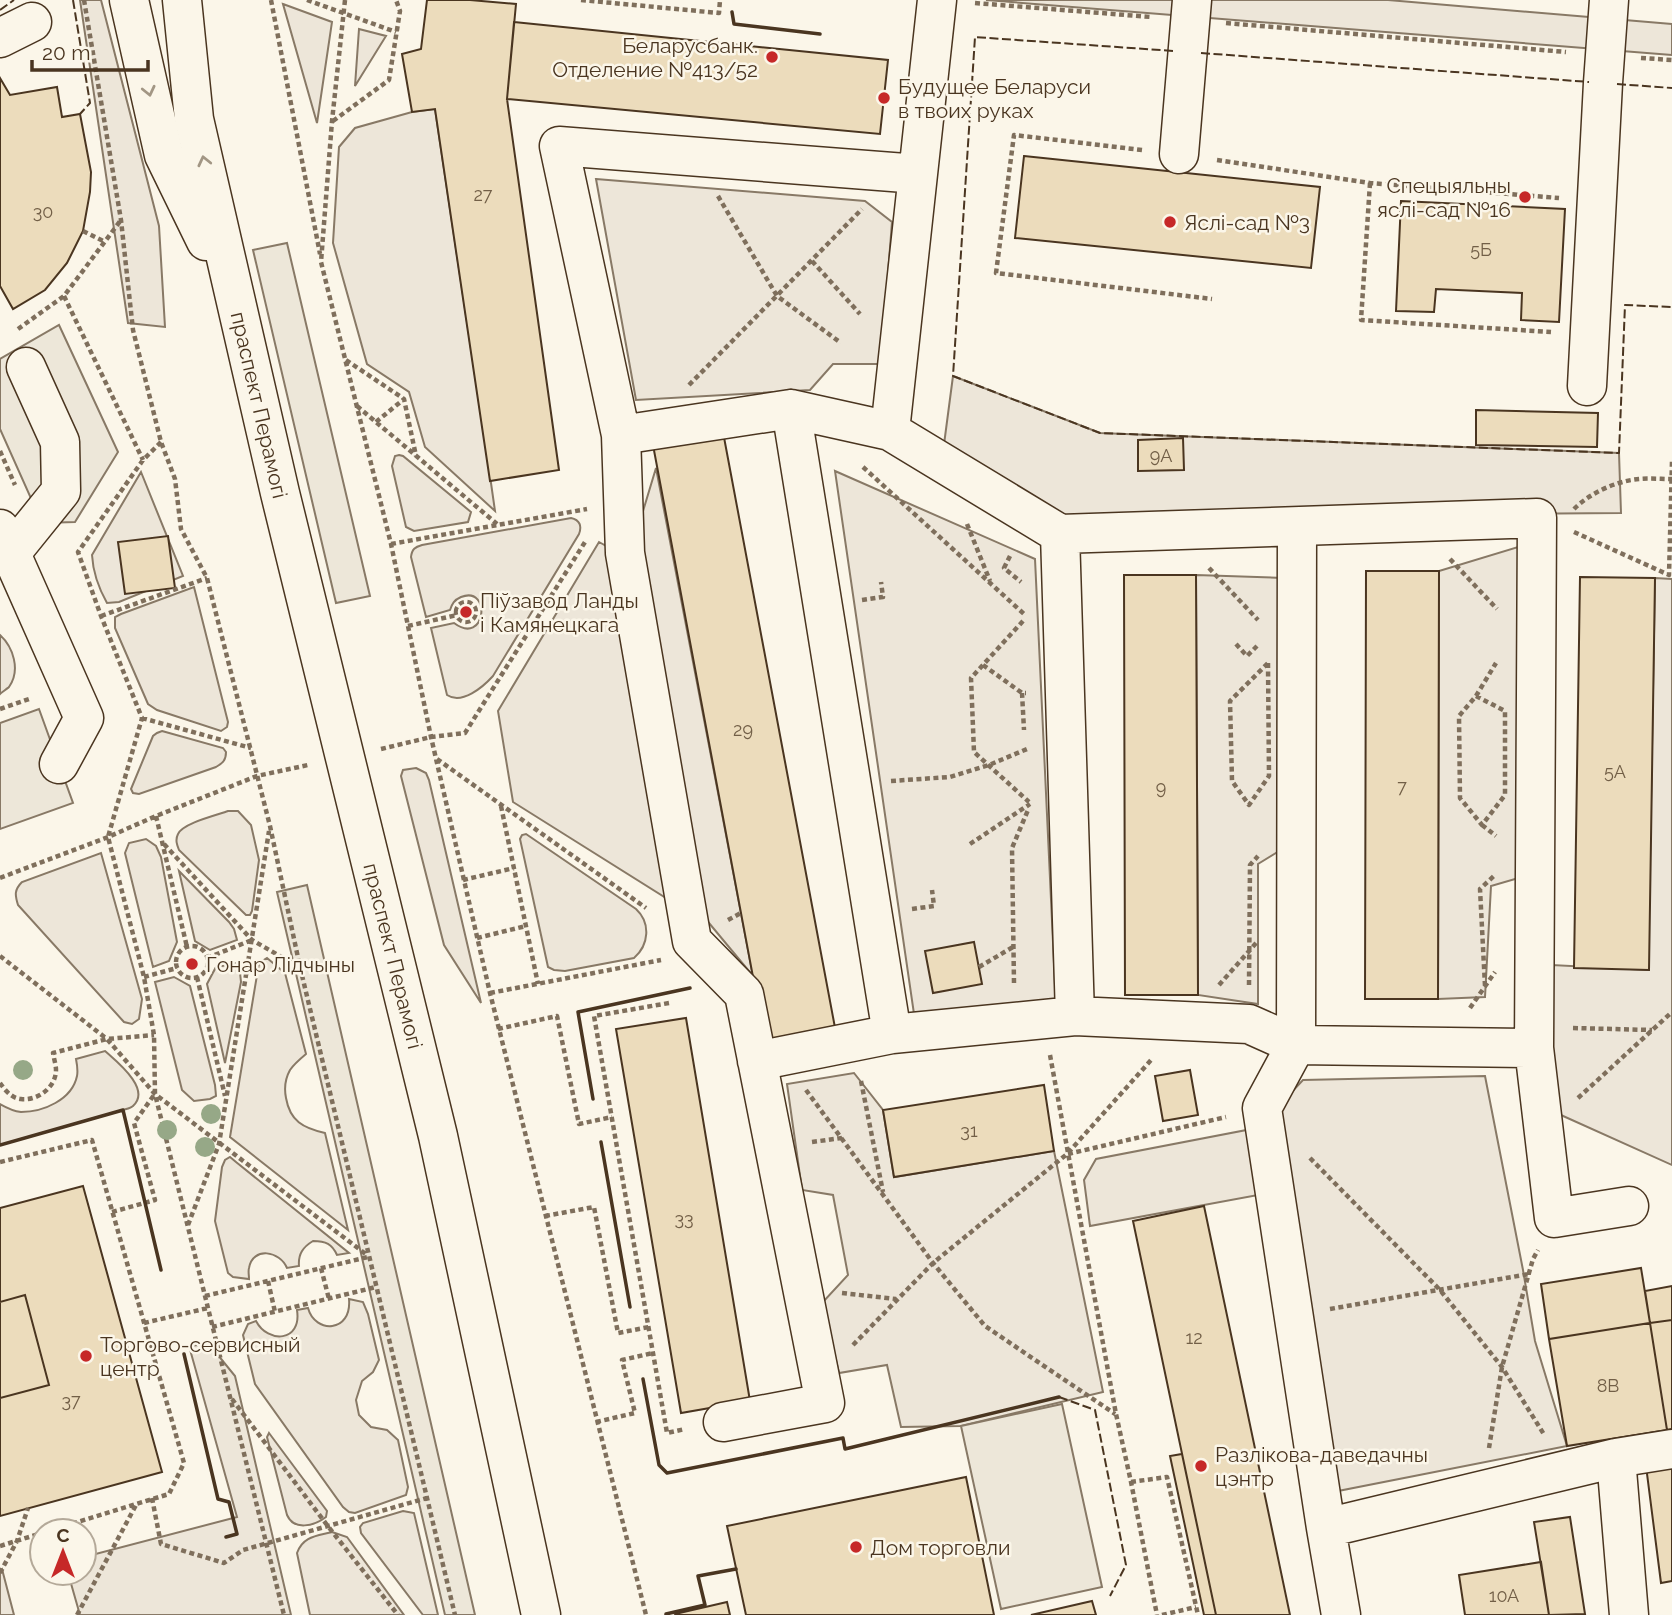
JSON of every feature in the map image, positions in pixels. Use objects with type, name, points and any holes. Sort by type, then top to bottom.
[{"type":"main road","name":"праспект Перамогі","points":[[129,0],[164,155],[235,300]]},
{"type":"main road","name":"праспект Перамогі","points":[[182,0],[194,119],[279,493],[438,1136],[541,1615]]},
{"type":"main road","points":[[890,431],[908,173],[937,0]]},
{"type":"main road","points":[[1587,386],[1609,0]]},
{"type":"main road","points":[[1180,154],[1191,10]]},
{"type":"main road","points":[[723,1422],[825,1402],[802,1289],[770,1059],[744,994],[692,941],[625,553],[622,477],[633,433],[559,146],[908,173]]},
{"type":"main road","points":[[26,368],[60,442],[61,491],[6,541],[83,718],[59,764]]},
{"type":"main road","points":[[633,433],[791,409],[890,431],[1060,534],[1416,523],[1548,522],[1536,651],[1534,1037],[1543,1129],[1554,1218],[1629,1206]]},
{"type":"main road","points":[[791,409],[892,1034]]},
{"type":"main road","points":[[1297,527],[1296,1045],[1262,1108],[1341,1615]]},
{"type":"main road","points":[[1044,1020],[1067,764],[1060,534]]},
{"type":"main road","points":[[770,1059],[892,1034],[1044,1020],[1249,1024],[1296,1045],[1443,1046],[1534,1037]]},
{"type":"main road","points":[[1326,1528],[1616,1458],[1672,1449]]},
{"type":"main road","points":[[1616,1458],[1629,1615]]},
{"type":"path","points":[[84,0],[121,220],[133,330],[161,442],[175,479],[181,528],[207,578],[270,827],[300,967],[455,1615]]},
{"type":"path","points":[[271,0],[321,262],[391,544],[489,993],[646,1615]]},
{"type":"path","points":[[307,0],[396,32]]},
{"type":"path","points":[[321,262],[345,0]]},
{"type":"path","points":[[332,121],[389,80],[400,11],[396,0]]},
{"type":"path","points":[[581,0],[719,13],[720,0]]},
{"type":"path","points":[[1007,0],[1007,6],[1191,10],[1672,60]]},
{"type":"path","points":[[1212,299],[996,273],[1014,135],[1180,154],[1370,183],[1597,201]]},
{"type":"path","points":[[694,156],[777,296],[841,343]]},
{"type":"path","points":[[633,433],[908,173]]},
{"type":"path","points":[[1370,183],[1361,320],[1590,334]]},
{"type":"path","points":[[13,332],[64,296],[121,220]]},
{"type":"path","points":[[83,231],[106,242]]},
{"type":"path","points":[[812,261],[860,314]]},
{"type":"path","points":[[64,296],[143,460]]},
{"type":"path","points":[[346,360],[404,399],[416,456]]},
{"type":"path","points":[[376,422],[404,399]]},
{"type":"path","points":[[357,407],[498,525]]},
{"type":"path","points":[[161,442],[143,460],[78,552],[142,718],[108,837],[144,977],[154,1035],[155,1094],[284,1615]]},
{"type":"path","points":[[855,459],[1027,617],[971,678],[974,752],[1030,803]]},
{"type":"path","points":[[1548,522],[1670,577],[1672,461]]},
{"type":"path","points":[[391,544],[608,506],[622,477]]},
{"type":"path","points":[[1548,522],[1598,492],[1637,479],[1672,479]]},
{"type":"path","points":[[1416,523],[1536,651]]},
{"type":"path","points":[[1174,530],[1297,662]]},
{"type":"path","points":[[0,878],[257,776],[431,737],[465,733],[586,540]]},
{"type":"path","points":[[101,616],[207,578]]},
{"type":"path","points":[[467,601],[476,608],[476,615],[467,622],[460,620],[457,615],[460,603],[467,601]]},
{"type":"path","points":[[408,626],[457,615]]},
{"type":"path","points":[[1236,644],[1247,656],[1270,634]]},
{"type":"path","points":[[1261,788],[1249,805],[1232,781],[1230,701],[1268,663],[1269,776],[1261,788],[1262,800]]},
{"type":"path","points":[[983,665],[1022,693],[1065,692]]},
{"type":"path","points":[[1022,693],[1025,749]]},
{"type":"path","points":[[0,709],[41,695]]},
{"type":"path","points":[[1482,825],[1505,794],[1505,711],[1476,696],[1459,716],[1460,798],[1482,825],[1500,839]]},
{"type":"path","points":[[142,718],[250,747],[257,776]]},
{"type":"path","points":[[852,784],[950,777],[989,765],[1025,749],[1067,764],[1030,803],[970,844]]},
{"type":"path","points":[[436,759],[692,941],[666,960],[489,993]]},
{"type":"path","points":[[1030,803],[1012,848],[1013,947],[1044,1020],[1116,1414],[1159,1615],[1196,1607]]},
{"type":"path","points":[[501,805],[538,984]]},
{"type":"path","points":[[156,816],[187,947]]},
{"type":"path","points":[[187,1227],[219,1144],[270,827]]},
{"type":"path","points":[[164,844],[252,940],[300,967]]},
{"type":"path","points":[[1249,1024],[1250,865],[1265,848]]},
{"type":"path","points":[[463,880],[514,868]]},
{"type":"path","points":[[1485,986],[1480,888],[1499,872]]},
{"type":"path","points":[[819,1379],[933,1262],[1067,1154],[1296,900]]},
{"type":"path","points":[[477,938],[526,926]]},
{"type":"path","points":[[207,958],[252,940]]},
{"type":"path","points":[[187,947],[199,949],[207,958],[206,969],[197,977],[185,977],[177,968],[178,956],[187,947]]},
{"type":"path","points":[[979,967],[1013,947]]},
{"type":"path","points":[[0,956],[107,1039],[155,1094],[369,1257]]},
{"type":"path","points":[[1443,1046],[1499,967]]},
{"type":"path","points":[[144,977],[177,968]]},
{"type":"path","points":[[197,977],[226,1100]]},
{"type":"path","points":[[668,1003],[594,1016],[667,1433],[723,1422]]},
{"type":"path","points":[[1543,1129],[1672,1012]]},
{"type":"path","points":[[498,1028],[557,1016],[579,1124],[612,1117]]},
{"type":"path","points":[[1534,1037],[1654,1030]]},
{"type":"path","points":[[0,1083],[7,1093],[20,1100],[38,1097],[51,1086],[57,1072],[53,1054],[107,1039],[154,1035]]},
{"type":"path","points":[[853,1042],[883,1195]]},
{"type":"path","points":[[770,1059],[883,1195],[985,1326],[1116,1414]]},
{"type":"path","points":[[112,1212],[155,1200],[134,1122],[155,1094]]},
{"type":"path","points":[[1067,1154],[1262,1108]]},
{"type":"path","points":[[0,1162],[92,1140],[184,1463],[169,1494],[94,1517]]},
{"type":"path","points":[[1309,1158],[1440,1290],[1502,1367],[1566,1470]]},
{"type":"path","points":[[545,1216],[594,1207],[618,1333],[649,1327]]},
{"type":"path","points":[[1483,1490],[1502,1367],[1533,1259],[1554,1218]]},
{"type":"path","points":[[205,1296],[369,1257]]},
{"type":"path","points":[[321,1268],[329,1299]]},
{"type":"path","points":[[1295,1316],[1529,1274]]},
{"type":"path","points":[[268,1281],[275,1312]]},
{"type":"path","points":[[212,1327],[376,1287]]},
{"type":"path","points":[[802,1289],[897,1299]]},
{"type":"path","points":[[144,1323],[208,1308]]},
{"type":"path","points":[[596,1422],[635,1413],[622,1360],[653,1353]]},
{"type":"path","points":[[229,1395],[398,1615]]},
{"type":"path","points":[[1131,1482],[1167,1477],[1198,1615]]},
{"type":"path","points":[[152,1498],[161,1544],[224,1563],[243,1550],[427,1498]]},
{"type":"path","points":[[77,1615],[137,1504]]},
{"type":"path","points":[[0,1573],[17,1541],[28,1508]]},
{"type":"path","points":[[0,1546],[28,1537]]},
{"type":"shaded area","points":[[80,0],[101,0],[159,226],[165,327],[128,323]]},
{"type":"shaded area","points":[[986,0],[1388,0],[1672,24],[1672,55]]},
{"type":"shaded area","points":[[283,4],[332,22],[317,123]]},
{"type":"shaded area","points":[[359,29],[386,36],[355,86]]},
{"type":"shaded area","points":[[435,109],[495,511],[425,447],[409,392],[367,364],[333,243],[339,147],[355,128],[412,112]]},
{"type":"shaded area","points":[[596,179],[865,201],[892,222],[881,364],[833,364],[810,390],[636,400]]},
{"type":"shaded area","points":[[287,243],[370,596],[336,603],[253,250]]},
{"type":"shaded area","points":[[59,325],[118,452],[75,522],[42,523],[0,429],[0,359]]},
{"type":"shaded area","points":[[953,376],[1100,433],[1619,453],[1621,513],[1059,518],[943,452]]},
{"type":"shaded area","points":[[399,455],[471,512],[468,522],[414,531],[406,527],[392,466],[395,456]]},
{"type":"shaded area","points":[[656,468],[753,976],[704,917],[634,541]]},
{"type":"shaded area","points":[[835,471],[1035,559],[1056,1006],[914,1014]]},
{"type":"shaded area","points":[[141,472],[183,576],[119,602],[107,603],[96,580],[92,555]]},
{"type":"shaded area","points":[[571,518],[580,524],[579,534],[493,676],[466,696],[453,698],[447,695],[431,628],[454,623],[465,628],[473,627],[478,622],[481,606],[477,599],[471,596],[461,597],[454,602],[450,610],[426,617],[411,557],[413,550],[422,545]]},
{"type":"shaded area","points":[[599,542],[615,551],[666,898],[513,802],[498,711]]},
{"type":"shaded area","points":[[1518,547],[1522,877],[1491,886],[1485,997],[1438,999],[1439,571]]},
{"type":"shaded area","points":[[1196,575],[1283,578],[1284,848],[1258,864],[1258,1004],[1198,995]]},
{"type":"shaded area","points":[[1655,578],[1672,579],[1672,1165],[1552,1111],[1552,965],[1648,970]]},
{"type":"shaded area","points":[[194,587],[228,722],[227,727],[221,731],[157,710],[148,704],[115,628],[115,617]]},
{"type":"shaded area","points":[[0,635],[12,652],[15,666],[13,680],[0,694]]},
{"type":"shaded area","points":[[39,709],[73,803],[0,829],[0,723]]},
{"type":"shaded area","points":[[162,731],[223,748],[226,752],[225,759],[216,767],[139,794],[133,793],[131,789],[153,736]]},
{"type":"shaded area","points":[[416,768],[426,773],[429,780],[481,1003],[444,945],[401,776],[403,770]]},
{"type":"shaded area","points":[[228,811],[238,811],[251,825],[259,860],[250,915],[246,915],[179,850],[177,844],[178,834],[186,826]]},
{"type":"shaded area","points":[[526,834],[636,909],[644,921],[646,934],[643,947],[634,958],[565,971],[548,967],[520,839]]},
{"type":"shaded area","points":[[146,839],[156,846],[161,857],[177,942],[169,961],[153,967],[125,853],[129,843]]},
{"type":"shaded area","points":[[101,853],[142,999],[139,1019],[132,1024],[124,1022],[18,905],[16,898],[16,890],[22,882]]},
{"type":"shaded area","points":[[179,871],[229,922],[237,940],[210,950],[195,941]]},
{"type":"shaded area","points":[[307,885],[475,1615],[445,1615],[277,892]]},
{"type":"shaded area","points":[[267,958],[285,973],[306,1054],[293,1066],[287,1077],[285,1091],[288,1106],[299,1122],[310,1129],[325,1133],[348,1230],[230,1137],[259,963]]},
{"type":"shaded area","points":[[239,963],[241,982],[225,1063],[207,984],[216,967]]},
{"type":"shaded area","points":[[174,977],[190,986],[215,1085],[216,1096],[210,1099],[194,1101],[182,1090],[155,982]]},
{"type":"shaded area","points":[[105,1051],[124,1068],[135,1084],[138,1099],[133,1106],[0,1145],[0,1104],[21,1112],[38,1110],[55,1103],[69,1092],[74,1084],[77,1074],[76,1059]]},
{"type":"shaded area","points":[[854,1073],[883,1110],[894,1177],[1054,1151],[1103,1392],[961,1426],[901,1427],[887,1365],[839,1373],[822,1303],[848,1275],[833,1195],[802,1190],[787,1084]]},
{"type":"shaded area","points":[[1485,1076],[1535,1341],[1567,1446],[1338,1491],[1270,1115],[1303,1080]]},
{"type":"shaded area","points":[[1257,1128],[1269,1193],[1090,1226],[1084,1180],[1096,1159]]},
{"type":"shaded area","points":[[230,1157],[349,1253],[337,1255],[328,1244],[313,1241],[302,1251],[299,1266],[287,1268],[279,1258],[267,1253],[256,1256],[251,1261],[249,1279],[233,1277],[228,1273],[215,1221],[222,1167]]},
{"type":"shaded area","points":[[349,1299],[363,1302],[379,1360],[373,1372],[362,1381],[356,1400],[359,1415],[371,1427],[387,1430],[398,1440],[408,1487],[406,1495],[355,1513],[343,1507],[255,1384],[243,1335],[248,1324],[256,1321],[268,1333],[276,1336],[289,1334],[297,1321],[297,1310],[308,1308],[312,1316],[325,1326],[339,1324],[345,1318]]},
{"type":"shaded area","points":[[209,1344],[235,1376],[291,1615],[80,1615],[72,1587],[98,1587],[98,1553],[237,1517],[189,1346]]},
{"type":"shaded area","points":[[1062,1404],[1102,1587],[1001,1609],[961,1426]]},
{"type":"shaded area","points":[[269,1433],[327,1511],[326,1517],[310,1525],[299,1525],[290,1520],[267,1437]]},
{"type":"shaded area","points":[[403,1511],[414,1513],[438,1615],[423,1615],[361,1533],[360,1527],[363,1523]]},
{"type":"shaded area","points":[[332,1532],[347,1537],[404,1615],[310,1615],[297,1553],[307,1540]]},
{"type":"shaded area","points":[[2,1569],[14,1615],[0,1615]]},
{"type":"building","points":[[427,0],[516,4],[507,99],[559,470],[490,481],[435,109],[412,112],[402,54],[421,49]]},
{"type":"building","points":[[514,22],[888,60],[880,134],[507,99]]},
{"type":"building","points":[[0,78],[10,95],[57,87],[62,117],[80,114],[91,172],[83,231],[67,263],[45,290],[13,309],[0,286]]},
{"type":"building","points":[[1024,156],[1320,187],[1311,268],[1015,238]]},
{"type":"building","points":[[1401,201],[1565,209],[1559,322],[1521,320],[1522,293],[1436,289],[1434,312],[1396,311]]},
{"type":"building","points":[[1476,410],[1598,413],[1597,447],[1476,445]]},
{"type":"building","points":[[723,432],[836,1033],[766,1046],[653,445]]},
{"type":"building","points":[[1183,438],[1184,470],[1138,471],[1138,440]]},
{"type":"building","points":[[168,536],[175,588],[125,594],[118,542]]},
{"type":"building","points":[[1366,571],[1439,571],[1438,999],[1365,999]]},
{"type":"building","points":[[1124,575],[1196,575],[1198,995],[1125,995]]},
{"type":"building","points":[[1580,577],[1655,578],[1649,970],[1574,968]]},
{"type":"building","points":[[974,942],[982,984],[933,993],[925,951]]},
{"type":"building","points":[[686,1018],[750,1401],[681,1413],[616,1029]]},
{"type":"building","points":[[1190,1070],[1198,1115],[1163,1121],[1155,1076]]},
{"type":"building","points":[[1044,1085],[1054,1151],[894,1177],[883,1110]]},
{"type":"building","name":"Торгово-сервисный центр","points":[[83,1186],[162,1472],[0,1516],[0,1398],[49,1385],[25,1295],[0,1302],[0,1208]]},
{"type":"building","name":"Торгово-сервисный центр","points":[[83,1186],[162,1472],[0,1516],[0,1208]]},
{"type":"building","points":[[1204,1206],[1290,1615],[1216,1615],[1133,1221]]},
{"type":"building","points":[[1641,1268],[1650,1323],[1549,1339],[1541,1284]]},
{"type":"building","points":[[1672,1286],[1672,1320],[1650,1323],[1645,1291]]},
{"type":"building","points":[[1672,1320],[1672,1429],[1667,1430],[1650,1323]]},
{"type":"building","points":[[1650,1323],[1667,1430],[1567,1446],[1549,1339]]},
{"type":"building","points":[[1182,1454],[1216,1615],[1204,1615],[1170,1456]]},
{"type":"building","points":[[1672,1463],[1672,1581],[1661,1583],[1646,1466]]},
{"type":"building","name":"Дом торговли","points":[[966,1477],[994,1615],[746,1615],[727,1526]]},
{"type":"building","points":[[1570,1517],[1585,1614],[1549,1615],[1534,1522]]},
{"type":"building","points":[[1541,1562],[1549,1615],[1465,1615],[1459,1575]]},
{"type":"building","points":[[1092,1601],[1096,1615],[1031,1615]]},
{"type":"building","points":[[727,1602],[730,1615],[675,1614]]},
{"type":"fence","points":[[0,10],[14,0]]},
{"type":"fence","points":[[73,0],[90,103],[80,114]]},
{"type":"fence","points":[[1173,51],[975,37],[953,376],[1100,433],[1619,453],[1625,305],[1672,307]]},
{"type":"fence","points":[[1201,53],[1589,82]]},
{"type":"fence","points":[[1617,84],[1672,88]]},
{"type":"fence","points":[[1059,1397],[1095,1410],[1126,1565],[1110,1596]]},
{"type":"wall","points":[[732,12],[734,24],[820,34]]},
{"type":"wall","points":[[593,1099],[578,1012],[690,988]]},
{"type":"wall","points":[[0,1145],[123,1110],[161,1270]]},
{"type":"wall","points":[[601,1142],[630,1307]]},
{"type":"wall","points":[[184,1354],[218,1499],[229,1502],[237,1534],[226,1537]]},
{"type":"wall","points":[[643,1379],[659,1465],[667,1473],[843,1438],[845,1449],[1059,1397]]},
{"type":"wall","points":[[666,1615],[705,1605],[698,1576],[736,1569]]},
{"type":"place","name":"Беларусбанк. Отделение №413/52","points":[[772,57]]},
{"type":"place","name":"Будущее Беларуси в твоих руках","points":[[884,98]]},
{"type":"place","name":"Спецыяльны яслі-сад №16","points":[[1525,197]]},
{"type":"place","name":"Яслі-сад №3","points":[[1170,222]]},
{"type":"place","name":"Піўзавод Ланды і Камянецкага","points":[[466,612]]},
{"type":"place","name":"Гонар Лідчыны","points":[[192,964]]},
{"type":"place","name":"Торгово-сервисный центр","points":[[86,1356]]},
{"type":"place","name":"Разлікова-даведачны цэнтр","points":[[1201,1466]]},
{"type":"place","name":"Дом торговли","points":[[856,1547]]}]
